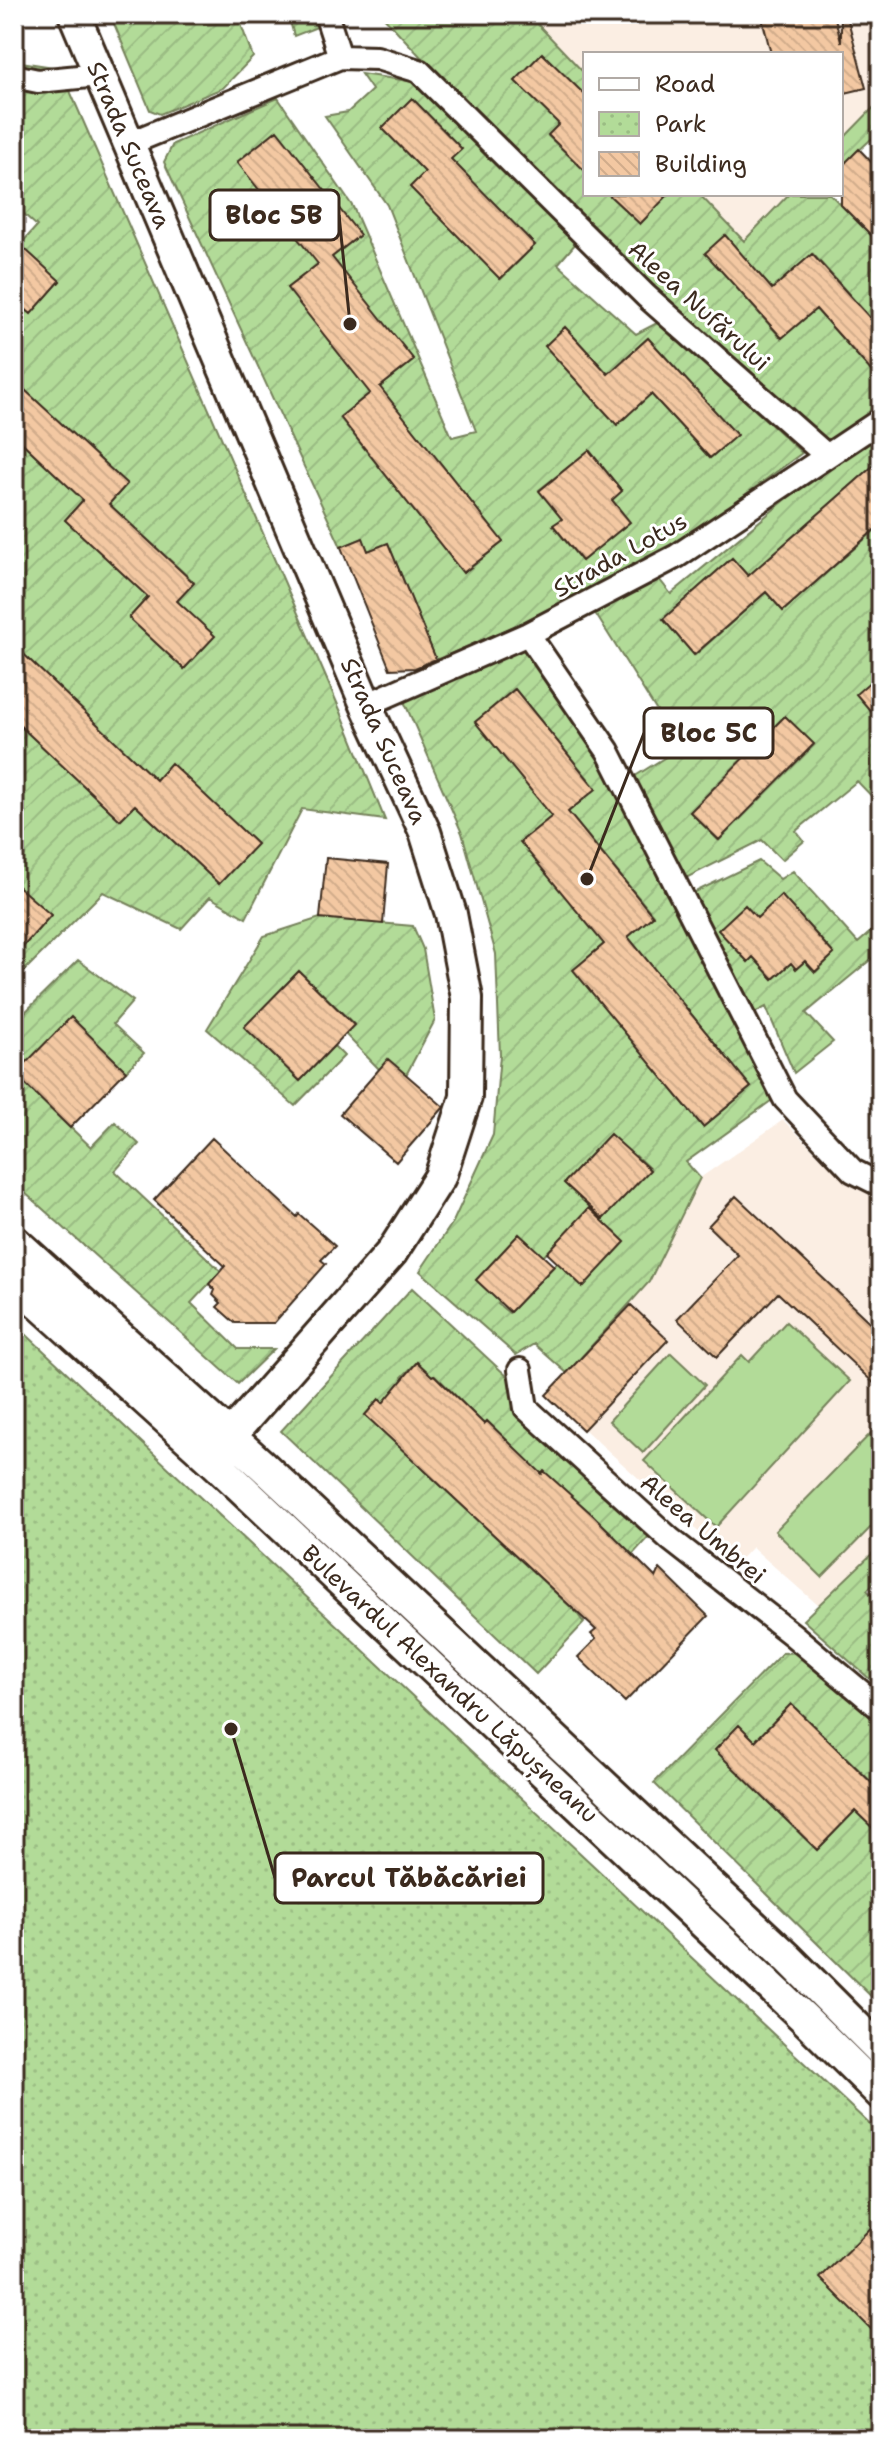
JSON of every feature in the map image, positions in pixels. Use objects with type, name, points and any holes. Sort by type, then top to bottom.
[{"type":"main road","name":"Strada Suceava","points":[[74,14],[366,705],[425,832],[451,914],[467,998],[466,1097],[440,1177],[392,1252],[230,1436]]},
{"type":"main road","name":"Bulevardul Alexandru Lăpușneanu","points":[[14,1241],[230,1436],[788,1958],[881,2051]]},
{"type":"main road","name":"Bulevardul Alexandru Lăpușneanu","points":[[14,1281],[224,1471],[881,2094]]},
{"type":"street","points":[[326,14],[340,57]]},
{"type":"street","name":"Aleea Nufărului","points":[[128,144],[340,57],[377,58],[419,71],[646,296],[827,456]]},
{"type":"street","points":[[14,76],[38,81],[99,75]]},
{"type":"street","name":"Strada Lotus","points":[[366,705],[528,634],[677,556],[881,420]]},
{"type":"street","points":[[528,634],[608,751],[785,1099],[853,1171],[881,1185]]},
{"type":"street","name":"Aleea Umbrei","points":[[520,1370],[526,1408],[670,1539],[793,1635],[881,1709]]},
{"type":"shaded area","points":[[528,14],[881,14],[881,100],[843,139],[843,52],[583,52],[583,72]]},
{"type":"shaded area","points":[[701,196],[787,196],[743,241]]},
{"type":"shaded area","points":[[783,1120],[848,1184],[881,1200],[881,1545],[818,1605],[752,1547],[735,1565],[546,1395],[649,1282],[700,1178]]},
{"type":"green space","points":[[110,14],[237,14],[253,57],[223,88],[160,114],[150,110]]},
{"type":"green space","points":[[288,14],[317,14],[320,26],[294,36]]},
{"type":"green space","points":[[381,14],[449,14],[453,18],[457,14],[528,14],[583,72],[583,93],[542,54],[515,81],[559,124],[548,136],[583,169],[583,196],[610,196],[640,224],[666,196],[701,196],[744,241],[787,196],[832,196],[881,245],[881,330],[813,254],[785,278],[779,297],[725,236],[706,253],[781,338],[803,319],[805,297],[876,376],[881,372],[881,408],[824,447],[655,294]]},
{"type":"green space","points":[[14,61],[60,68],[341,712],[385,820],[302,809],[246,918],[210,897],[181,929],[103,892],[14,981],[14,957],[51,915],[14,883],[14,720],[120,820],[135,805],[219,884],[257,844],[171,764],[156,780],[14,645],[14,435],[83,500],[65,520],[148,597],[129,618],[184,669],[214,636],[177,601],[194,582],[109,504],[127,484],[14,380],[14,299],[31,313],[60,281],[20,245],[37,226],[14,205]]},
{"type":"green space","points":[[361,74],[415,82],[576,243],[558,264],[636,334],[659,322],[802,453],[669,551],[543,614],[436,660],[388,543],[368,551],[363,538],[341,547],[164,162],[173,144],[278,98],[353,207],[452,437],[476,431],[387,205],[325,116],[348,112],[372,90]],"holes":[[[412,99],[461,149],[451,159],[535,245],[501,279],[410,187],[425,172],[382,128]],[[277,130],[360,235],[332,257],[414,360],[380,387],[503,542],[464,573],[340,418],[370,393],[287,288],[318,264]],[[565,327],[618,385],[624,359],[648,338],[736,435],[710,458],[641,383],[617,424],[545,346]],[[589,451],[622,491],[612,500],[629,522],[582,561],[553,526],[562,519],[539,490]]]},
{"type":"green space","points":[[881,100],[881,130],[843,165],[843,139]]},
{"type":"green space","points":[[881,432],[881,459],[748,576],[732,558],[663,619],[695,655],[766,592],[783,611],[881,525],[881,806],[857,781],[796,831],[804,841],[782,860],[762,840],[684,879],[632,778],[680,748],[595,613],[659,579],[671,594],[806,483]],"holes":[[[785,716],[814,745],[718,840],[690,812]]]},
{"type":"green space","points":[[526,644],[603,759],[775,1098],[686,1162],[700,1178],[649,1282],[567,1373],[534,1344],[516,1355],[420,1271],[453,1222],[493,1135],[500,1055],[496,954],[462,833],[403,699]],"holes":[[[514,689],[596,788],[568,812],[653,915],[628,937],[751,1087],[703,1127],[574,970],[604,944],[552,816],[476,722]],[[610,1135],[626,1166],[636,1156],[650,1169],[595,1227],[614,1231],[625,1242],[583,1286],[562,1258],[509,1313],[498,1304],[504,1297],[492,1285],[487,1290],[476,1280],[519,1234],[530,1244],[524,1251],[537,1263],[597,1201],[584,1189],[577,1196],[564,1183]]]},
{"type":"green space","points":[[759,861],[780,879],[793,871],[858,943],[881,923],[881,951],[806,1013],[833,1042],[794,1073],[766,1007],[751,1015],[687,896]],"holes":[[[781,896],[834,954],[816,972],[805,961],[797,968],[791,963],[773,979],[753,957],[748,962],[719,930],[757,918]]]},
{"type":"green space","points":[[320,918],[413,926],[423,949],[435,1020],[406,1075],[379,1069],[345,1034],[354,1024],[299,971],[245,1027],[300,1081],[334,1046],[344,1056],[295,1106],[207,1029],[264,936]]},
{"type":"green space","points":[[78,960],[133,1001],[113,1024],[144,1053],[126,1071],[71,1018],[15,1075],[91,1147],[115,1122],[139,1144],[115,1171],[221,1271],[191,1303],[238,1349],[274,1349],[238,1384],[14,1183],[14,1023]]},
{"type":"green space","points":[[412,1288],[509,1378],[521,1418],[651,1534],[632,1555],[613,1538],[614,1535],[417,1362],[402,1377],[410,1388],[391,1409],[379,1399],[365,1415],[576,1612],[584,1623],[536,1674],[281,1431]]},
{"type":"green space","points":[[786,1322],[850,1381],[716,1527],[644,1461],[742,1355],[749,1362]]},
{"type":"green space","points":[[14,1323],[881,2135],[881,2439],[14,2439]]},
{"type":"green space","points":[[671,1353],[705,1385],[643,1453],[609,1421]]},
{"type":"green space","points":[[881,1423],[881,1517],[822,1577],[775,1531]]},
{"type":"green space","points":[[881,1545],[881,1576],[867,1590],[881,1605],[881,1689],[803,1620]]},
{"type":"green space","points":[[808,1652],[881,1724],[881,1791],[791,1704],[755,1741],[739,1726],[715,1750],[817,1850],[855,1811],[881,1836],[881,2006],[654,1783],[782,1653]]},
{"type":"building","points":[[761,14],[834,14],[841,42],[841,21],[848,20],[866,88],[843,94],[843,52],[770,52]]},
{"type":"building","points":[[542,53],[583,93],[583,169],[548,135],[559,124],[515,81]]},
{"type":"building","points":[[412,98],[462,149],[451,159],[535,245],[500,279],[410,187],[425,172],[382,128]]},
{"type":"building","points":[[277,130],[360,235],[332,257],[414,360],[380,387],[503,542],[463,573],[340,417],[370,393],[287,288],[318,264],[237,162]]},
{"type":"building","points":[[859,149],[881,172],[881,245],[841,205],[843,165]]},
{"type":"building","points":[[610,196],[667,196],[640,224]]},
{"type":"building","points":[[725,235],[772,289],[812,254],[881,330],[881,382],[816,309],[782,338],[705,253]]},
{"type":"building","points":[[14,239],[60,281],[31,314],[14,299]]},
{"type":"building","points":[[565,327],[608,374],[648,338],[737,435],[710,458],[651,394],[617,425],[545,346]]},
{"type":"building","points":[[14,380],[127,484],[109,504],[194,583],[177,601],[215,636],[184,669],[129,618],[148,597],[65,520],[83,500],[14,435]]},
{"type":"building","points":[[589,450],[622,491],[612,500],[630,522],[582,561],[553,525],[562,519],[539,491]]},
{"type":"building","points":[[881,459],[881,524],[783,611],[766,592],[694,655],[663,619],[732,558],[748,576]]},
{"type":"building","points":[[363,538],[368,551],[388,543],[436,659],[415,668],[390,669],[341,547]]},
{"type":"building","points":[[14,645],[156,780],[171,763],[257,844],[219,884],[135,805],[120,820],[14,720]]},
{"type":"building","points":[[881,672],[881,723],[856,694]]},
{"type":"building","points":[[515,689],[596,789],[568,812],[653,916],[628,937],[751,1087],[703,1127],[573,970],[604,944],[520,842],[552,816],[475,722]]},
{"type":"building","points":[[785,716],[814,744],[719,840],[690,812]]},
{"type":"building","points":[[326,858],[388,864],[383,924],[320,918]]},
{"type":"building","points":[[14,883],[51,915],[14,957]]},
{"type":"building","points":[[781,895],[834,954],[815,972],[805,961],[796,969],[791,963],[773,979],[753,957],[748,962],[718,930],[745,905],[757,918]]},
{"type":"building","points":[[299,971],[354,1025],[300,1081],[244,1027]]},
{"type":"building","points":[[71,1017],[126,1071],[70,1128],[15,1074]]},
{"type":"building","points":[[388,1059],[444,1107],[396,1162],[340,1114]]},
{"type":"building","points":[[610,1134],[650,1170],[603,1219],[564,1183]]},
{"type":"building","points":[[212,1138],[297,1217],[299,1214],[335,1246],[321,1260],[326,1264],[274,1323],[235,1323],[217,1307],[221,1303],[213,1295],[215,1290],[209,1284],[225,1266],[154,1200]]},
{"type":"building","points":[[736,1196],[881,1333],[881,1390],[778,1293],[717,1357],[677,1319],[738,1255],[708,1226]]},
{"type":"building","points":[[589,1208],[625,1242],[583,1287],[547,1253]]},
{"type":"building","points":[[519,1234],[554,1266],[510,1312],[476,1280]]},
{"type":"building","points":[[631,1305],[668,1340],[583,1430],[546,1395]]},
{"type":"building","points":[[417,1362],[484,1424],[487,1421],[542,1474],[544,1471],[594,1516],[656,1578],[660,1569],[708,1616],[625,1702],[578,1657],[596,1639],[591,1634],[596,1630],[365,1415],[379,1399],[383,1403]]},
{"type":"building","points":[[791,1704],[881,1792],[881,1836],[855,1811],[817,1850],[715,1750],[739,1725],[755,1741]]},
{"type":"building","points":[[881,2218],[881,2339],[820,2278]]},
{"type":"place","name":"Bloc 5B","points":[[350,324]]},
{"type":"place","name":"Bloc 5C","points":[[587,879]]},
{"type":"place","name":"Parcul Tăbăcăriei","points":[[231,1729]]}]
